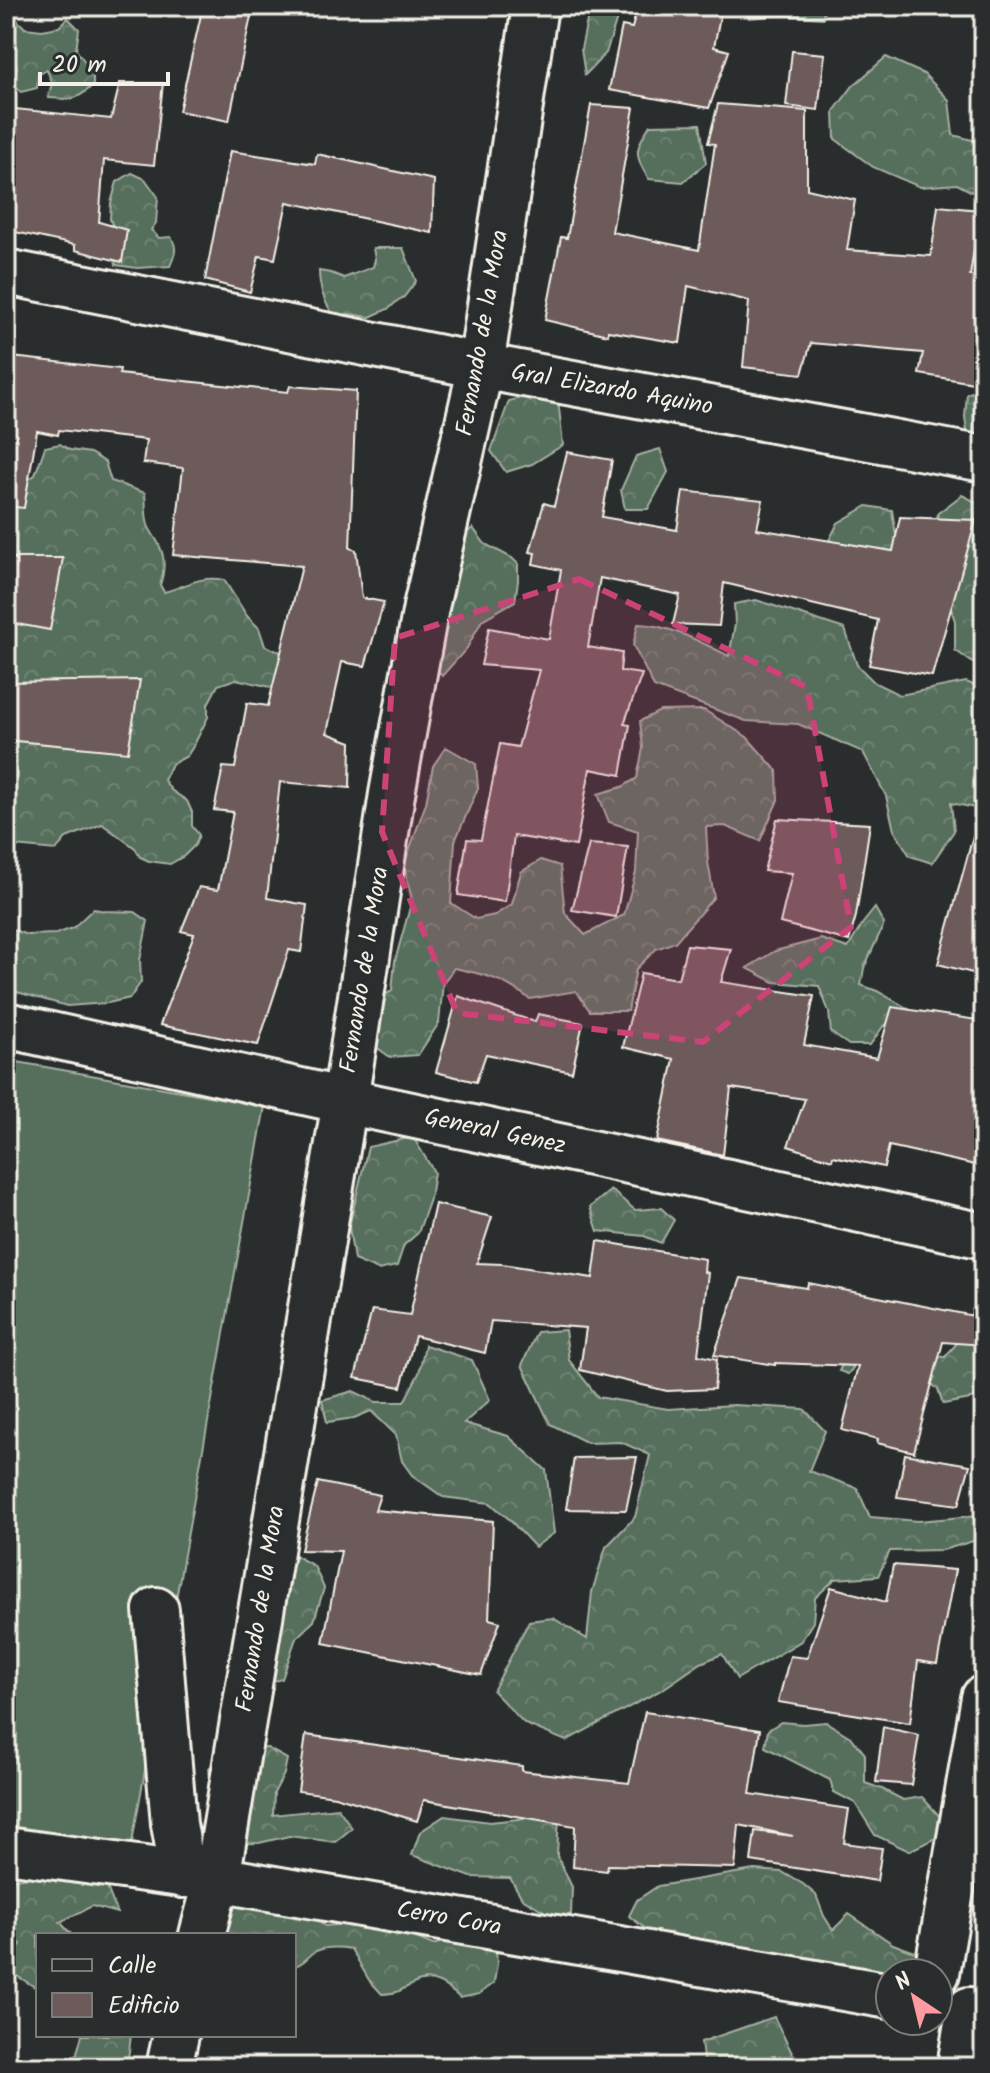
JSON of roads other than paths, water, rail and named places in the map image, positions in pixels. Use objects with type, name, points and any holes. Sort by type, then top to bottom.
[{"type":"street","name":"Fernando de la Mora","points":[[202,1933],[200,1877],[345,1101],[392,794],[421,638],[481,366],[535,6]]},
{"type":"street","name":"Gral Elizardo Aquino","points":[[6,272],[481,366],[984,459]]},
{"type":"street","name":"General Genez","points":[[6,1025],[345,1101],[984,1236]]},
{"type":"street","points":[[156,1610],[174,1824],[200,1877]]},
{"type":"street","points":[[940,1957],[984,1698]]},
{"type":"street","name":"Cerro Cora","points":[[6,1850],[200,1877],[874,1993]]},
{"type":"street","points":[[960,2067],[964,2009]]},
{"type":"street","points":[[169,2067],[176,2037]]}]
